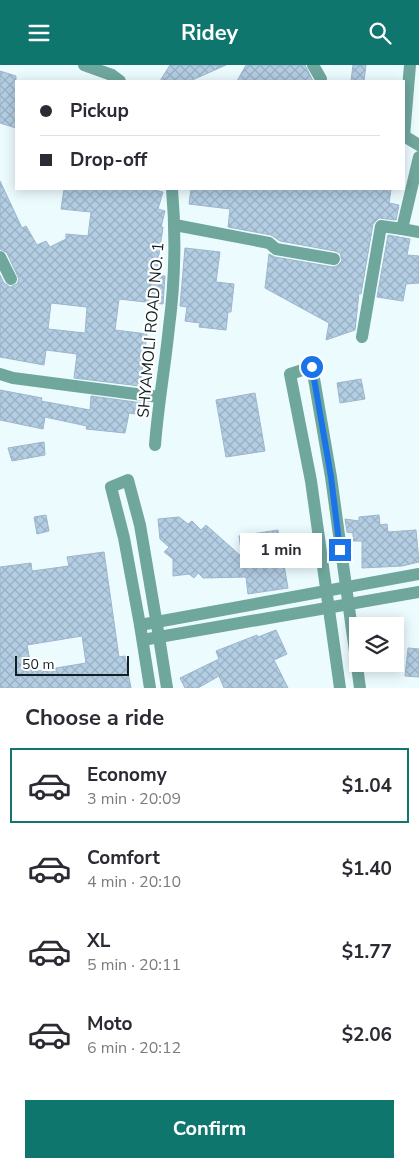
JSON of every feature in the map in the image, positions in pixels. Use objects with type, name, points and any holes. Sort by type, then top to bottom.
[{"type":"street","points":[[84,65],[112,75],[119,80]]},
{"type":"street","points":[[313,65],[322,79]]},
{"type":"street","points":[[405,124],[410,65]]},
{"type":"street","points":[[405,137],[419,145]]},
{"type":"street","points":[[402,229],[419,157]]},
{"type":"street","name":"SHYAMOLI ROAD NO. 1","points":[[155,445],[159,397],[170,327],[175,225],[172,190]]},
{"type":"street","points":[[175,225],[269,243],[276,249],[334,259]]},
{"type":"street","points":[[362,337],[380,226],[419,232]]},
{"type":"street","points":[[0,257],[11,279]]},
{"type":"street","points":[[340,688],[311,481],[290,374],[312,367],[331,477],[360,688]]},
{"type":"street","points":[[0,373],[13,378],[159,397]]},
{"type":"street","points":[[311,481],[331,477]]},
{"type":"street","points":[[150,688],[124,538],[111,487],[128,480],[140,525],[168,688]]},
{"type":"street","points":[[140,625],[345,586],[419,574]]},
{"type":"street","points":[[143,640],[419,592]]},
{"type":"building","points":[[170,65],[226,65],[192,80],[161,80]]},
{"type":"building","points":[[246,65],[305,65],[312,80],[238,80]]},
{"type":"building","points":[[353,65],[366,65],[364,80],[351,80]]},
{"type":"building","points":[[0,71],[16,76],[16,80],[15,128],[0,123]]},
{"type":"building","points":[[0,181],[22,228],[26,226],[37,245],[46,241],[50,247],[66,239],[66,234],[88,236],[91,212],[61,209],[64,190],[154,190],[163,192],[158,209],[165,211],[161,227],[163,227],[156,275],[165,276],[163,304],[119,299],[115,330],[147,334],[140,386],[74,378],[77,354],[46,350],[44,365],[0,357],[0,275],[4,283],[10,287],[17,284],[19,279],[7,253],[0,249]],"holes":[[[51,303],[87,307],[85,333],[48,329]]]},
{"type":"building","points":[[191,190],[391,190],[389,203],[399,205],[396,220],[379,218],[373,224],[361,294],[359,293],[355,330],[326,340],[329,323],[265,288],[269,254],[275,257],[333,267],[342,261],[340,253],[280,241],[271,235],[228,227],[230,209],[189,204]]},
{"type":"building","points":[[388,235],[410,239],[407,255],[419,256],[419,283],[406,284],[403,301],[377,297]]},
{"type":"building","points":[[185,248],[220,252],[216,282],[234,284],[231,312],[228,312],[226,330],[199,327],[200,323],[185,321],[187,307],[180,306]]},
{"type":"building","points":[[361,379],[365,399],[340,403],[337,383]]},
{"type":"building","points":[[0,390],[42,398],[41,401],[90,410],[91,396],[150,404],[148,416],[129,413],[125,433],[86,429],[87,426],[45,417],[43,429],[0,420]]},
{"type":"building","points":[[255,393],[265,451],[226,457],[216,400]]},
{"type":"building","points":[[44,442],[45,455],[12,461],[8,448]]},
{"type":"building","points":[[46,515],[49,531],[37,534],[34,517]]},
{"type":"building","points":[[379,515],[380,525],[387,524],[388,532],[416,530],[419,562],[402,566],[362,568],[362,541],[353,541],[353,533],[347,532],[345,519],[359,521],[359,517]]},
{"type":"building","points":[[179,517],[188,524],[192,521],[201,530],[206,525],[242,557],[239,536],[278,530],[288,588],[248,594],[246,577],[203,578],[198,573],[194,578],[189,574],[173,576],[173,559],[164,552],[169,547],[160,539],[158,519]]},
{"type":"building","points":[[104,552],[119,657],[125,656],[131,688],[0,688],[0,567],[31,563],[32,571],[69,566],[67,557]],"holes":[[[82,636],[86,663],[32,672],[27,645]]]},
{"type":"building","points":[[276,630],[287,654],[274,660],[288,688],[224,688],[219,676],[198,688],[185,688],[180,678],[219,659],[216,651],[257,635],[258,637]]},
{"type":"building","points":[[408,648],[419,649],[419,677],[405,676]]},
{"type":"route","points":[[312,367],[331,477],[340,550]]}]
